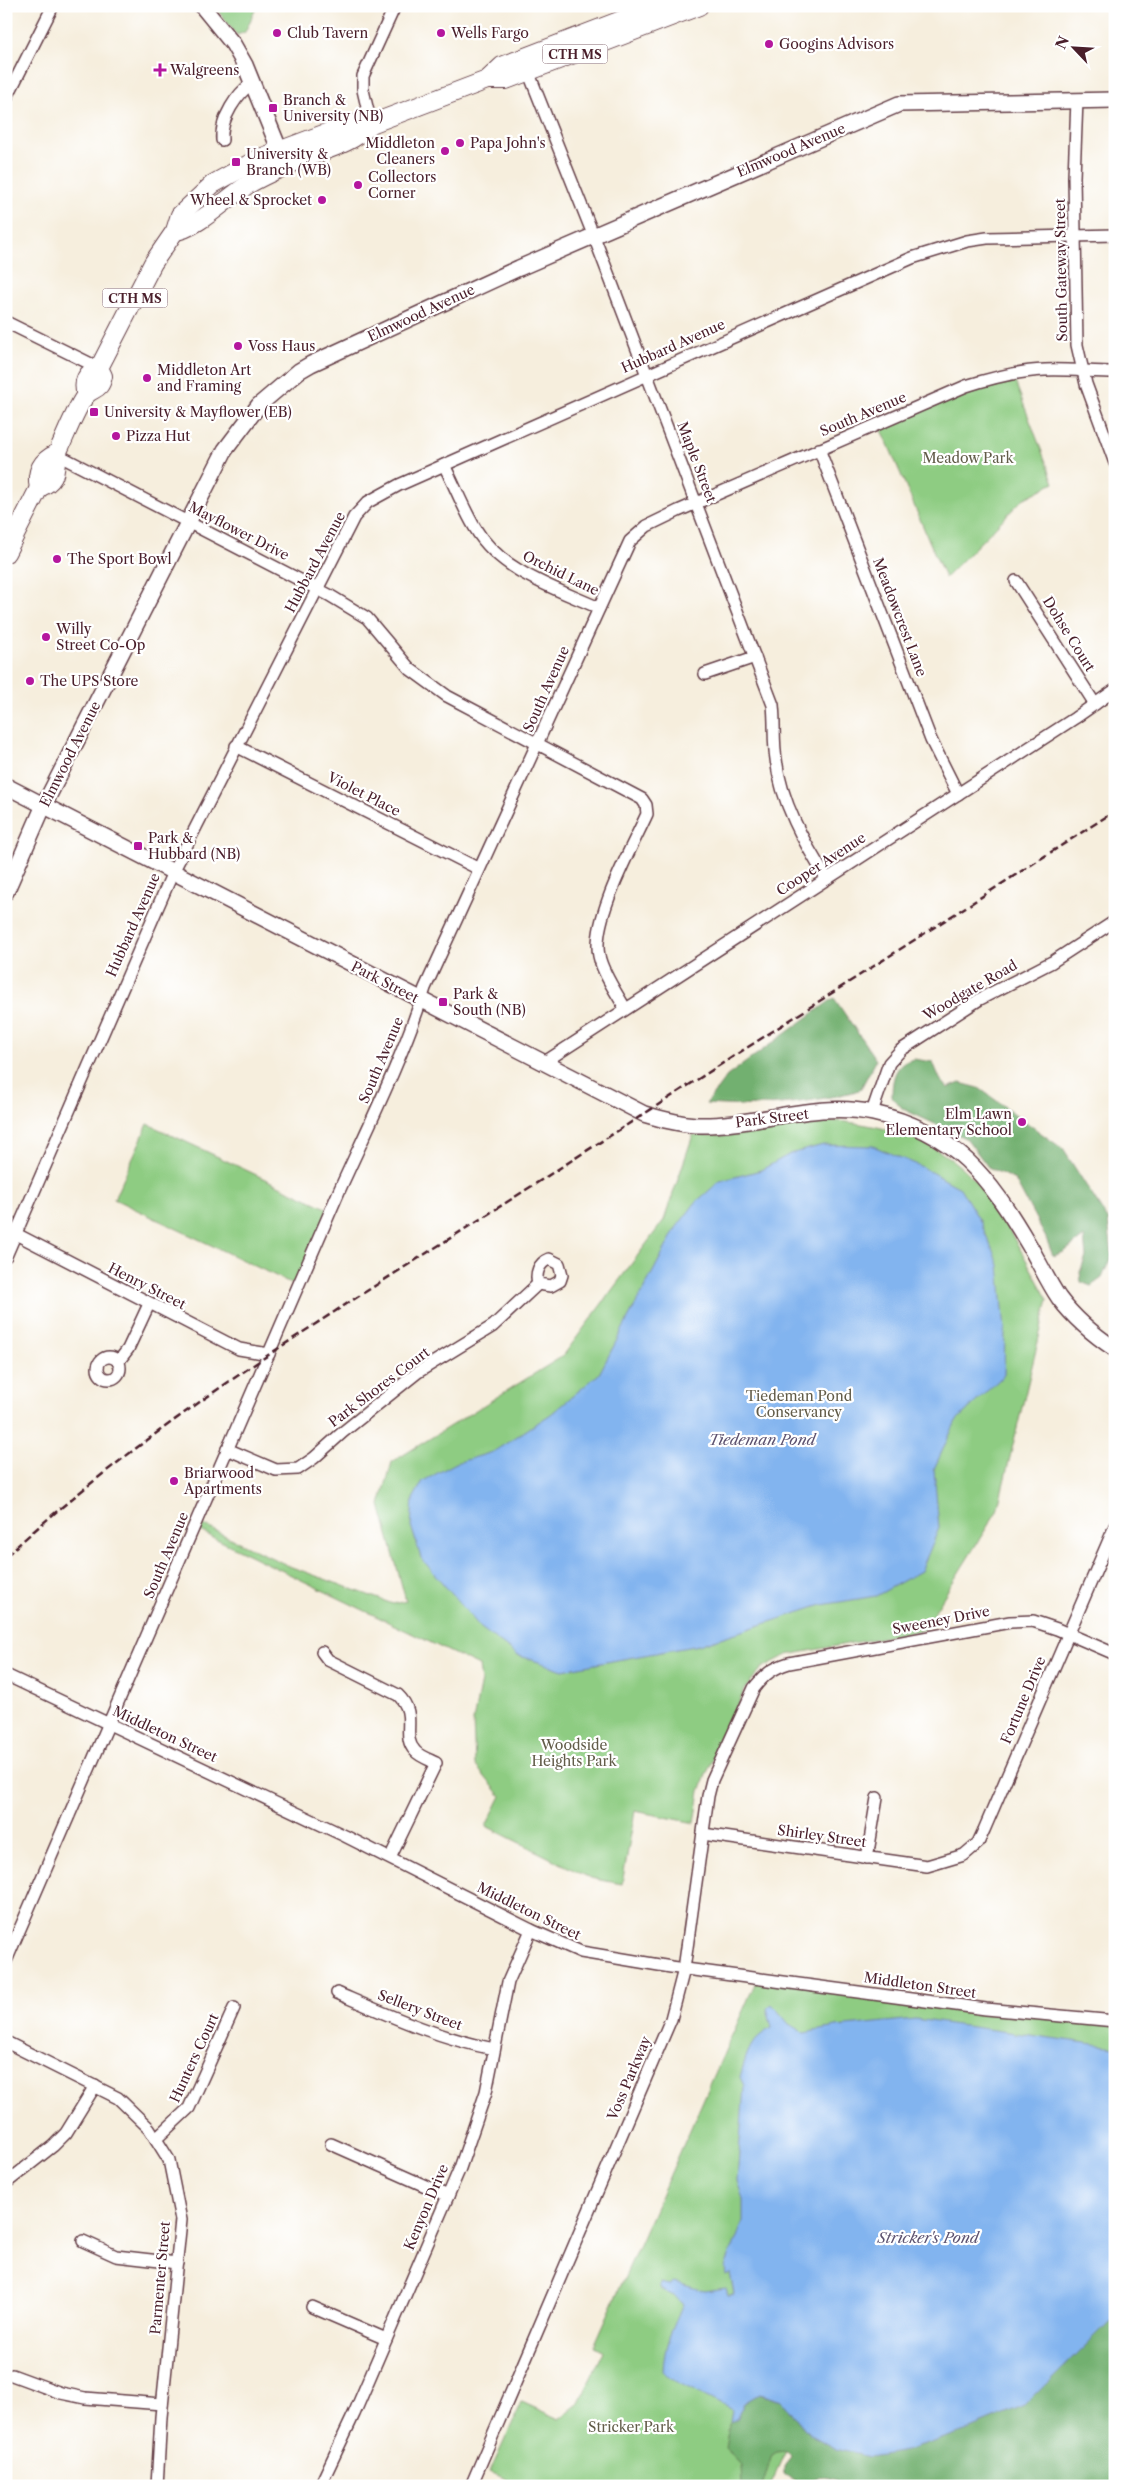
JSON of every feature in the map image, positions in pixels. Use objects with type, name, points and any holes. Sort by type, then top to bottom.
[{"type":"main road","name":"CTH MS","points":[[6,553],[39,488],[48,484],[54,476],[57,467],[56,454],[86,395],[96,390],[102,380],[99,368],[153,263],[175,231],[183,211],[213,184],[246,164],[283,158],[355,138],[372,124],[486,80],[504,81],[526,65],[658,6]]},
{"type":"main road","name":"CTH MS","points":[[526,65],[699,6]]},
{"type":"street","points":[[202,6],[232,44],[253,82],[283,158]]},
{"type":"street","points":[[372,124],[363,90],[363,76],[395,6]]},
{"type":"street","points":[[6,99],[52,7]]},
{"type":"street","name":"Maple Street","points":[[526,65],[773,705],[775,758],[784,793],[799,832],[827,878]]},
{"type":"street","points":[[222,140],[223,125],[238,95],[253,82]]},
{"type":"street","name":"South Gateway Street","points":[[1077,100],[1074,177],[1077,346],[1083,372],[1115,463]]},
{"type":"street","name":"Elmwood Avenue","points":[[6,892],[44,805],[234,436],[259,405],[299,370],[593,235],[899,104],[1115,100]]},
{"type":"street","name":"Hubbard Avenue","points":[[6,1256],[173,872],[354,517],[362,508],[399,485],[646,374],[912,258],[967,241],[987,238],[1115,235]]},
{"type":"street","points":[[6,322],[99,368]]},
{"type":"street","name":"South Avenue","points":[[6,1961],[268,1354],[377,1109],[421,1000],[479,869],[630,541],[647,526],[696,503],[819,449],[985,380],[1046,370],[1115,372]]},
{"type":"street","name":"Meadowcrest Lane","points":[[819,449],[931,740],[958,794]]},
{"type":"street","name":"Mayflower Drive","points":[[56,454],[318,589],[367,618],[410,669],[447,696],[642,799],[646,805],[647,814],[603,913],[598,939],[601,962],[625,1008]]},
{"type":"street","name":"Orchid Lane","points":[[444,465],[474,527],[498,555],[515,568],[535,579],[599,608]]},
{"type":"street","name":"Dohse Court","points":[[1016,581],[1095,704]]},
{"type":"street","points":[[705,674],[754,657]]},
{"type":"street","name":"Cooper Avenue","points":[[543,1063],[1115,690]]},
{"type":"street","name":"Violet Place","points":[[236,746],[479,869]]},
{"type":"street","name":"Park Street","points":[[6,786],[644,1114],[679,1123],[725,1124],[838,1110],[872,1112],[922,1129],[940,1139],[973,1165],[997,1191],[1060,1298],[1094,1334],[1115,1349]]},
{"type":"street","name":"Woodgate Road","points":[[872,1112],[889,1063],[901,1050],[980,999],[1052,962],[1115,921]]},
{"type":"street","name":"Henry Street","points":[[16,1234],[239,1349],[268,1354]]},
{"type":"street","name":"Park Shores Court","points":[[227,1449],[276,1470],[298,1469],[314,1458],[343,1432],[418,1372],[493,1326],[538,1284]]},
{"type":"street","points":[[118,1362],[128,1349],[149,1304]]},
{"type":"street","name":"Fortune Drive","points":[[937,1864],[959,1858],[978,1843],[1115,1526]]},
{"type":"street","name":"Sweeney Drive","points":[[769,1671],[789,1663],[1010,1622],[1033,1621],[1115,1654]]},
{"type":"street","points":[[322,1652],[328,1660],[398,1695],[408,1707],[409,1740],[415,1752],[436,1763],[390,1858]]},
{"type":"street","name":"Voss Parkway","points":[[472,2486],[671,2019],[684,1969],[712,1780],[754,1688],[769,1671]]},
{"type":"street","name":"Middleton Street","points":[[6,1674],[390,1858],[531,1930],[581,1952],[684,1969],[986,2009],[1115,2021]]},
{"type":"street","points":[[867,1858],[877,1798]]},
{"type":"street","name":"Shirley Street","points":[[703,1834],[927,1866],[937,1864]]},
{"type":"street","name":"Kenyon Drive","points":[[320,2486],[330,2468],[448,2196],[486,2092],[508,1982],[531,1930]]},
{"type":"street","name":"Sellery Street","points":[[337,1993],[425,2030],[459,2042],[494,2049]]},
{"type":"street","name":"Hunters Court","points":[[156,2139],[189,2108],[234,2008]]},
{"type":"street","name":"Parmenter Street","points":[[6,2042],[118,2098],[150,2128],[169,2160],[181,2220],[162,2404],[157,2486]]},
{"type":"street","points":[[6,2183],[60,2140],[80,2113],[95,2086]]},
{"type":"street","points":[[331,2144],[448,2196]]},
{"type":"street","points":[[83,2242],[116,2256],[177,2263]]},
{"type":"street","points":[[312,2307],[386,2340]]},
{"type":"street","points":[[12,2375],[69,2395],[162,2404]]},
{"type":"green space","points":[[214,6],[257,6],[245,32],[237,35]]},
{"type":"green space","name":"Meadow Park","points":[[1012,374],[1054,483],[1023,499],[945,578],[879,423]]},
{"type":"green space","points":[[834,998],[876,1060],[860,1090],[822,1099],[783,1104],[706,1104],[727,1076]]},
{"type":"green space","points":[[914,1059],[933,1062],[940,1079],[948,1088],[960,1083],[979,1088],[1063,1149],[1108,1220],[1112,1255],[1102,1278],[1091,1286],[1081,1282],[1080,1272],[1086,1257],[1084,1237],[1064,1252],[1053,1256],[1046,1238],[1015,1180],[988,1167],[967,1139],[903,1109],[892,1097],[894,1079],[898,1068],[907,1061]]},
{"type":"green space","name":"Tiedeman Pond","points":[[837,1121],[876,1127],[911,1137],[944,1154],[959,1166],[977,1182],[1000,1215],[1048,1300],[997,1511],[923,1630],[787,1655],[762,1668],[745,1689],[706,1775],[700,1791],[695,1823],[635,1811],[622,1884],[590,1878],[486,1826],[501,1796],[475,1765],[473,1721],[481,1681],[479,1666],[200,1531],[203,1525],[289,1566],[393,1604],[406,1601],[380,1505],[392,1462],[563,1356],[664,1220],[693,1135],[728,1136]]},
{"type":"green space","points":[[148,1124],[331,1210],[299,1287],[114,1199]]},
{"type":"green space","name":"Stricker's Pond","points":[[757,1979],[1115,2021],[1115,2456],[1061,2486],[878,2486],[790,2442],[770,2486],[522,2486],[490,2472],[522,2402],[559,2419],[578,2404],[604,2351],[594,2346]]},
{"type":"green space","points":[[1112,2318],[1115,2318],[1115,2486],[1095,2486],[1091,2481],[1066,2486],[845,2486],[835,2480],[823,2477],[815,2478],[809,2486],[803,2486],[784,2474],[784,2468],[791,2456],[787,2451],[777,2452],[772,2455],[762,2486],[742,2486],[741,2465],[726,2449],[730,2423],[736,2419],[744,2403],[758,2394],[782,2401],[810,2435],[1025,2406]]},
{"type":"water","name":"Tiedeman Pond","points":[[823,1145],[873,1146],[918,1165],[960,1188],[980,1221],[999,1265],[1005,1330],[1004,1375],[956,1421],[934,1469],[939,1528],[921,1571],[876,1596],[822,1605],[699,1645],[563,1670],[517,1655],[481,1628],[421,1558],[411,1526],[413,1499],[423,1481],[456,1463],[493,1452],[551,1414],[599,1374],[676,1228],[696,1202],[720,1181],[761,1170],[790,1154]]},
{"type":"water","name":"Stricker's Pond","points":[[772,2004],[789,2024],[804,2033],[836,2027],[915,2019],[1115,2047],[1115,2318],[1025,2406],[965,2431],[906,2451],[869,2457],[836,2449],[810,2435],[782,2401],[759,2394],[744,2403],[736,2420],[730,2423],[732,2410],[671,2379],[663,2371],[669,2337],[683,2305],[676,2297],[660,2289],[660,2283],[669,2285],[674,2282],[704,2291],[726,2288],[728,2295],[734,2294],[730,2273],[726,2275],[725,2267],[743,2222],[743,2199],[737,2181],[744,2086],[740,2077],[750,2048],[758,2037],[772,2028],[767,2008]]},
{"type":"railway","points":[[6,1556],[120,1460],[242,1373],[1115,811]]},
{"type":"place","name":"Club Tavern","points":[[277,33]]},
{"type":"place","name":"Wells Fargo","points":[[441,33]]},
{"type":"place","name":"Googins Advisors","points":[[769,44]]},
{"type":"place","name":"Walgreens","points":[[160,70]]},
{"type":"place","name":"Branch & University (NB)","points":[[273,108]]},
{"type":"place","name":"Papa John's","points":[[460,143]]},
{"type":"place","name":"Middleton Cleaners","points":[[445,151]]},
{"type":"place","name":"University & Branch (WB)","points":[[236,162]]},
{"type":"place","name":"Collectors Corner","points":[[358,185]]},
{"type":"place","name":"Wheel & Sprocket","points":[[322,200]]},
{"type":"place","name":"Voss Haus","points":[[238,346]]},
{"type":"place","name":"Middleton Art and Framing","points":[[147,378]]},
{"type":"place","name":"University & Mayflower (EB)","points":[[94,412]]},
{"type":"place","name":"Pizza Hut","points":[[116,436]]},
{"type":"place","name":"The Sport Bowl","points":[[57,559]]},
{"type":"place","name":"Willy Street Co-Op","points":[[46,637]]},
{"type":"place","name":"The UPS Store","points":[[30,681]]},
{"type":"place","name":"Park & Hubbard (NB)","points":[[138,846]]},
{"type":"place","name":"Park & South (NB)","points":[[443,1002]]},
{"type":"place","name":"Elm Lawn Elementary School","points":[[1022,1122]]},
{"type":"place","name":"Briarwood Apartments","points":[[174,1481]]},
{"type":"park label","name":"Tiedeman Pond Conservancy","points":[[799,1404]]},
{"type":"park label","name":"Woodside Heights Park","points":[[574,1754]]},
{"type":"park label","name":"Stricker Park","points":[[631,2427]]}]
